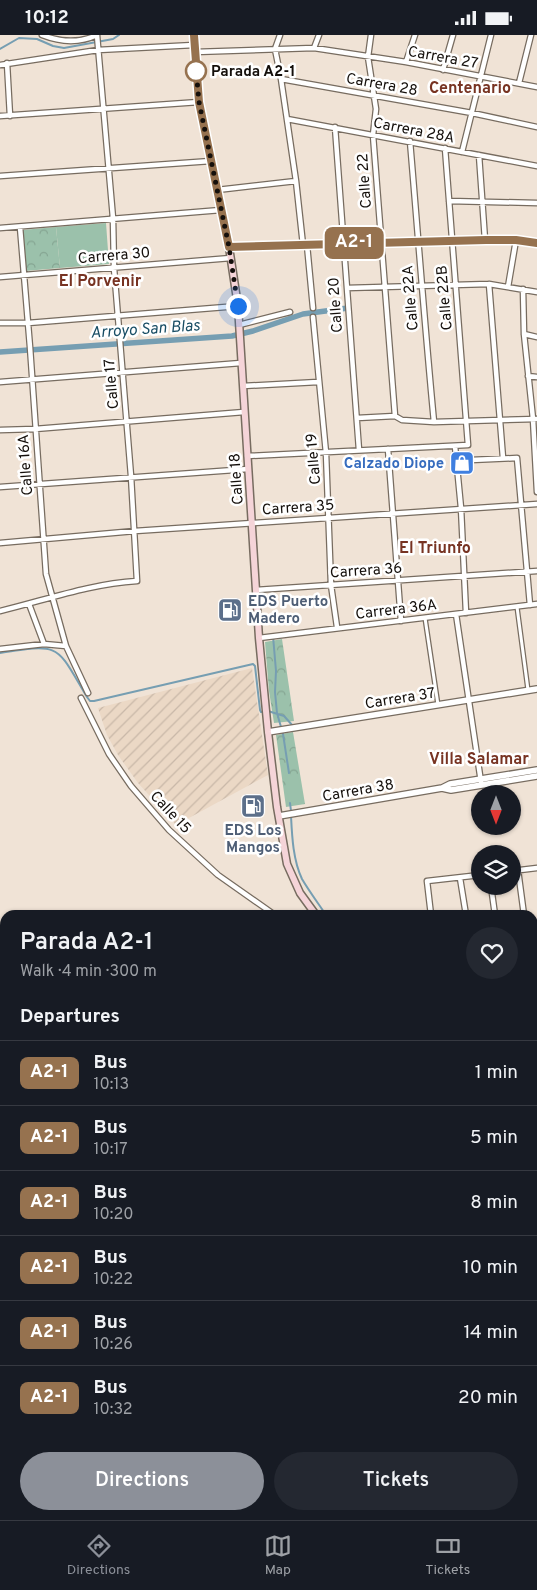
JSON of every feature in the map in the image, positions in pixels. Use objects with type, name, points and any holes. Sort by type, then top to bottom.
[{"type":"main road","name":"Calle 18","points":[[194,35],[199,102],[229,247],[238,306],[259,638],[268,732],[279,816],[286,865],[300,893],[312,910]]},
{"type":"street","points":[[42,35],[60,41],[75,42],[97,37]]},
{"type":"street","points":[[280,35],[275,49],[296,181],[313,309]]},
{"type":"street","points":[[314,48],[319,35]]},
{"type":"street","name":"Calle 22","points":[[371,35],[368,57],[376,109],[373,135],[396,416]]},
{"type":"street","points":[[406,62],[415,35]]},
{"type":"street","points":[[444,70],[453,35]]},
{"type":"street","points":[[462,152],[491,35]]},
{"type":"street","points":[[518,83],[531,35]]},
{"type":"street","name":"Calle 17","points":[[51,596],[97,585],[137,581],[127,421],[114,268],[113,218],[97,37]]},
{"type":"street","name":"Carrera 27","points":[[0,65],[98,48],[314,48],[406,62],[537,87]]},
{"type":"street","points":[[8,63],[10,116]]},
{"type":"street","name":"Carrera 28","points":[[281,79],[472,113],[537,127]]},
{"type":"street","points":[[0,116],[199,102]]},
{"type":"street","name":"Carrera 28A","points":[[286,119],[537,166]]},
{"type":"street","name":"Calle 20","points":[[335,127],[359,450]]},
{"type":"street","name":"Calle 22A","points":[[410,141],[434,422]]},
{"type":"street","name":"Calle 22B","points":[[445,148],[468,445],[455,446]]},
{"type":"street","points":[[479,155],[486,240]]},
{"type":"street","points":[[0,176],[211,161]]},
{"type":"street","points":[[217,190],[296,181]]},
{"type":"street","points":[[449,201],[537,203]]},
{"type":"street","points":[[0,228],[221,210]]},
{"type":"street","name":"Calle 16A","points":[[20,227],[31,353],[46,574],[66,646],[88,693]]},
{"type":"street","points":[[229,247],[486,240],[516,240],[537,243]]},
{"type":"street","points":[[508,287],[516,240]]},
{"type":"street","name":"Carrera 30","points":[[0,277],[231,258]]},
{"type":"street","points":[[489,284],[503,458]]},
{"type":"street","points":[[347,288],[489,284],[537,291]]},
{"type":"street","points":[[523,289],[524,334],[535,419],[537,492]]},
{"type":"street","points":[[0,323],[28,323],[238,306]]},
{"type":"street","points":[[240,327],[290,312]]},
{"type":"street","name":"Calle 19","points":[[313,317],[326,453],[332,585],[337,627],[339,628]]},
{"type":"street","points":[[524,334],[537,337]]},
{"type":"street","points":[[0,382],[33,381],[241,363]]},
{"type":"street","points":[[528,376],[537,377]]},
{"type":"street","points":[[243,387],[318,382]]},
{"type":"street","points":[[0,430],[35,429],[244,412]]},
{"type":"street","points":[[357,418],[396,416],[402,420],[434,422],[535,419]]},
{"type":"street","points":[[247,456],[455,446],[461,508],[466,613]]},
{"type":"street","points":[[388,449],[401,621]]},
{"type":"street","points":[[471,460],[517,458],[530,605]]},
{"type":"street","points":[[0,487],[248,469]]},
{"type":"street","name":"Carrera 35","points":[[0,543],[135,531],[537,504]]},
{"type":"street","name":"Carrera 36","points":[[256,590],[537,571]]},
{"type":"street","points":[[0,611],[51,596]]},
{"type":"street","points":[[29,604],[44,644]]},
{"type":"street","name":"Carrera 36A","points":[[259,638],[537,604]]},
{"type":"street","points":[[517,607],[528,690]]},
{"type":"street","points":[[456,614],[481,782]]},
{"type":"street","points":[[425,618],[438,705]]},
{"type":"street","points":[[0,649],[44,644],[66,646]]},
{"type":"street","name":"Carrera 37","points":[[268,732],[537,689]]},
{"type":"street","name":"Calle 15","points":[[81,698],[109,754],[131,786],[169,830],[218,875],[268,910]]},
{"type":"street","name":"Carrera 38","points":[[481,782],[537,770]]},
{"type":"street","name":"Carrera 38","points":[[279,816],[442,788],[450,784],[537,776]]},
{"type":"street","points":[[521,870],[537,868]]},
{"type":"street","points":[[430,910],[427,881],[471,876]]},
{"type":"street","points":[[460,878],[465,910]]},
{"type":"street","points":[[492,895],[494,910]]},
{"type":"street","points":[[520,895],[523,910]]},
{"type":"shaded area","points":[[252,668],[268,775],[176,825],[138,783],[118,755],[107,735],[98,708]]},
{"type":"green space","points":[[106,223],[109,264],[60,268],[56,227]]},
{"type":"green space","points":[[56,227],[60,268],[25,271],[22,230]]},
{"type":"green space","points":[[282,639],[294,721],[274,723],[265,642]]},
{"type":"green space","points":[[293,732],[305,804],[286,807],[276,735]]},
{"type":"green space","points":[[298,774],[302,800],[289,802],[285,776]]},
{"type":"waterway","points":[[0,49],[19,38],[37,39],[53,46],[64,48],[113,39],[119,35]]},
{"type":"waterway","name":"Arroyo San Blas","points":[[0,352],[232,336],[303,314],[348,308]]},
{"type":"waterway","points":[[273,636],[277,713],[283,734],[289,773]]},
{"type":"waterway","points":[[0,653],[35,648],[55,652],[69,667],[90,701],[253,664],[255,666],[260,710],[264,712]]},
{"type":"waterway","points":[[268,711],[284,716],[293,726]]},
{"type":"waterway","points":[[290,803],[291,811]]},
{"type":"waterway","points":[[291,816],[294,848],[299,872],[323,910]]},
{"type":"bus line","name":"A2-1","points":[[194,35],[199,102],[229,247],[486,240],[516,240],[537,243]]},
{"type":"place","name":"Parada A2-1","points":[[196,71]]},
{"type":"place","name":"Calzado Diope","points":[[462,463]]},
{"type":"place","name":"EDS Puerto Madero","points":[[230,610]]},
{"type":"place","name":"EDS Los Mangos","points":[[253,806]]},
{"type":"district","name":"Centenario","points":[[470,87]]},
{"type":"district","name":"El Porvenir","points":[[100,280]]},
{"type":"district","name":"El Triunfo","points":[[435,547]]},
{"type":"district","name":"Villa Salamar","points":[[479,758]]},
{"type":"route","points":[[196,71],[196,69],[199,102],[229,247],[238,306]]}]
